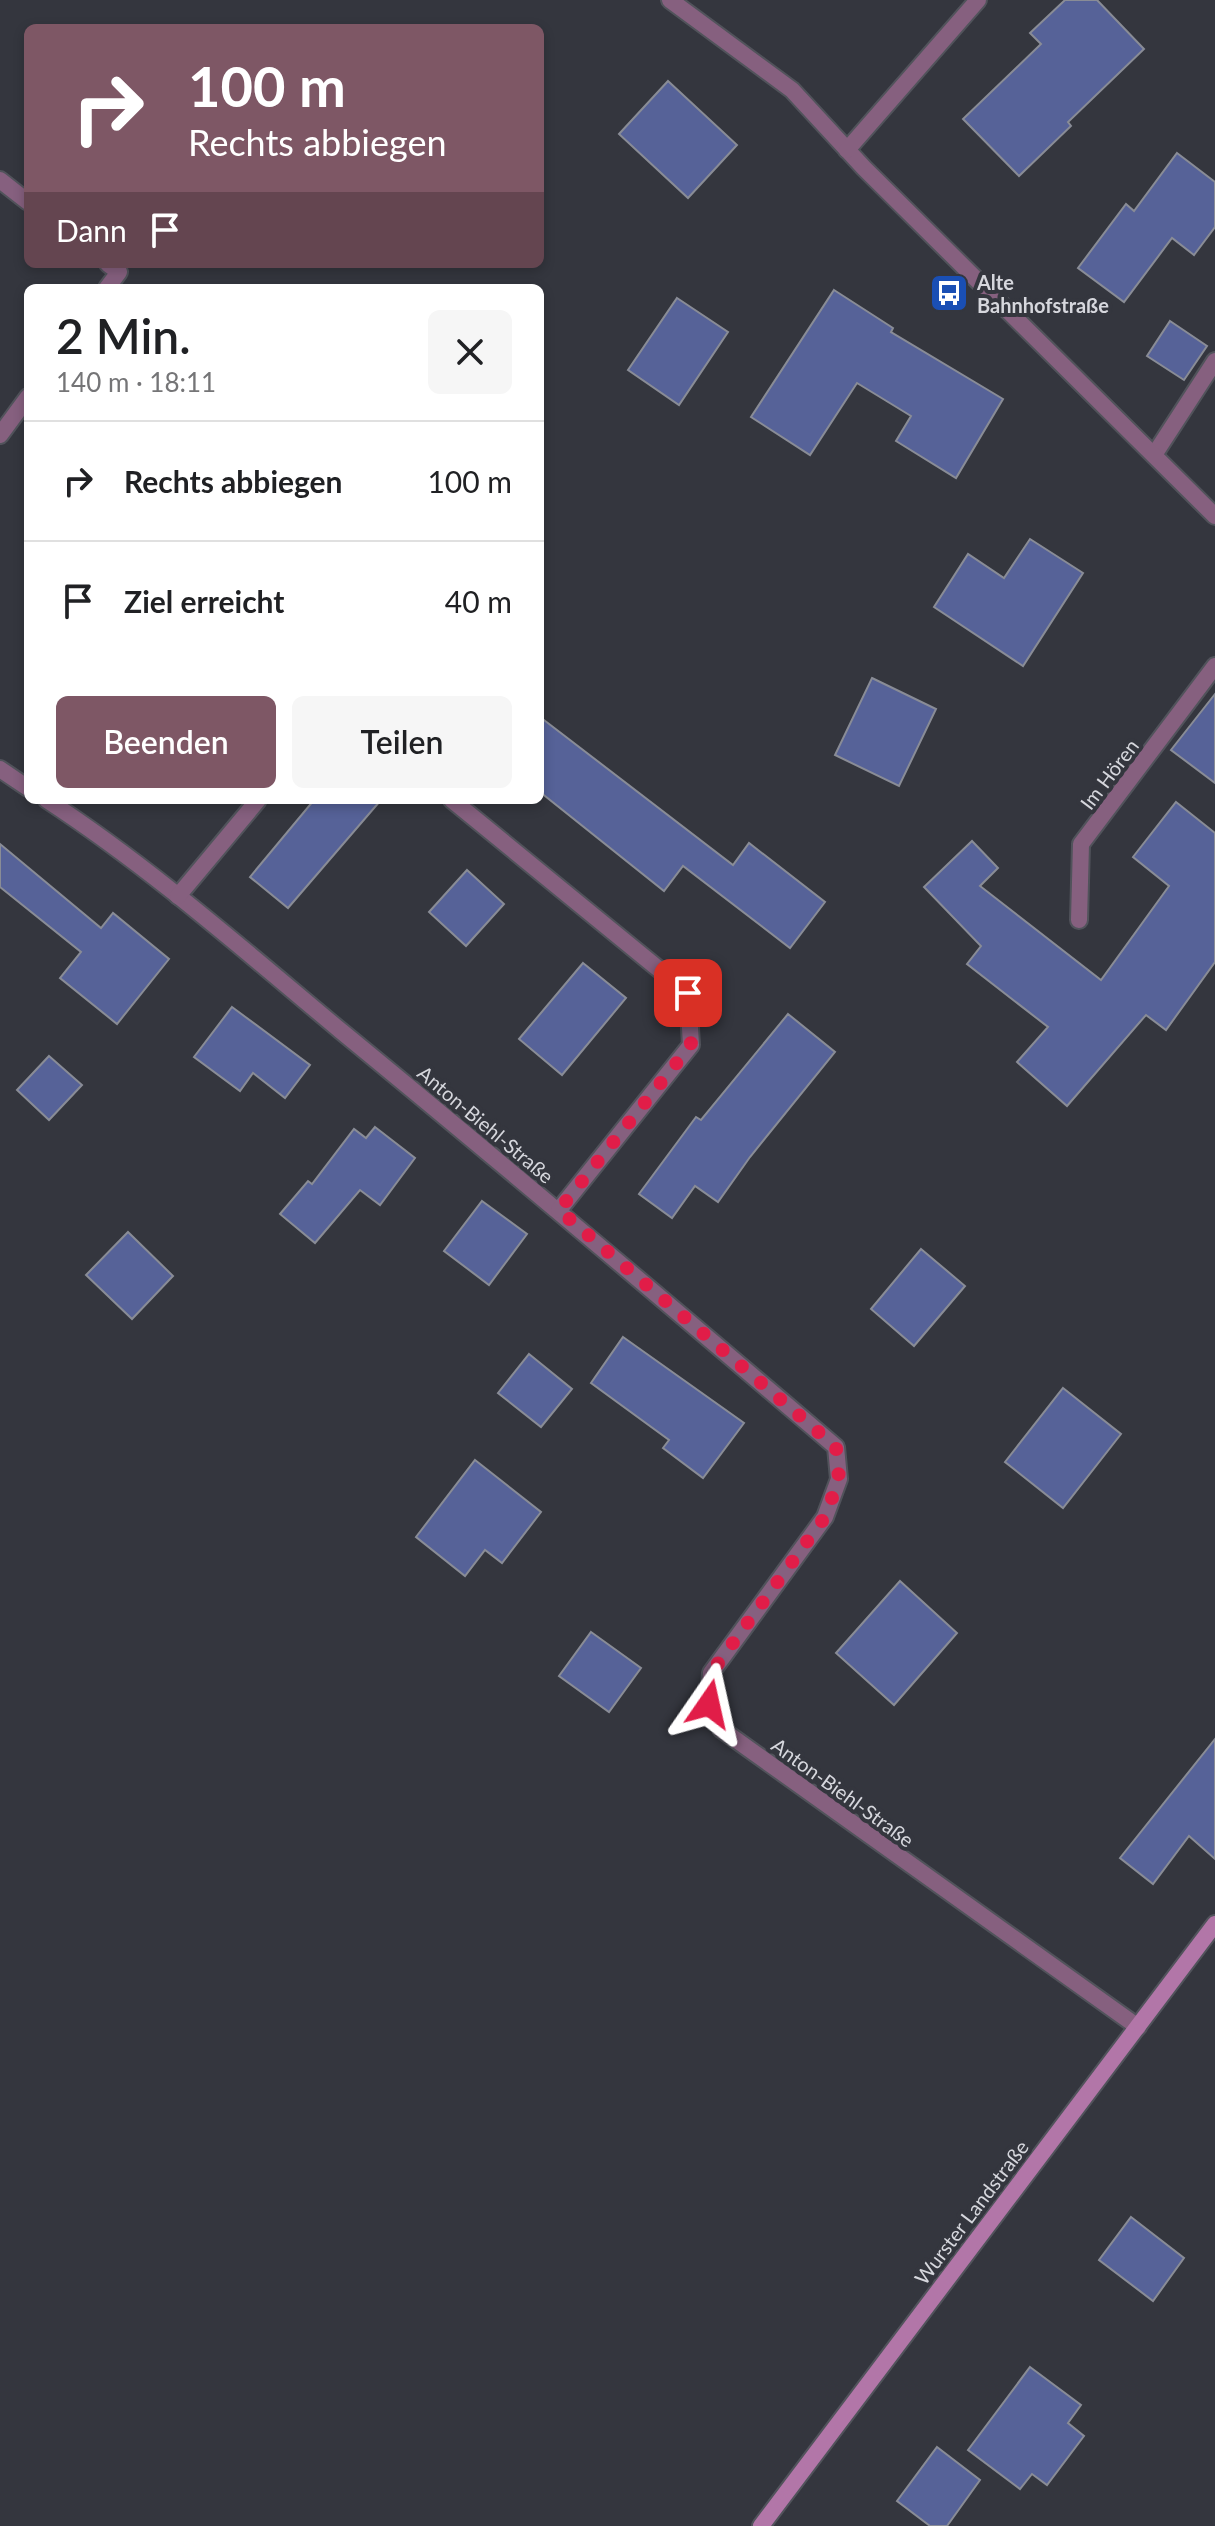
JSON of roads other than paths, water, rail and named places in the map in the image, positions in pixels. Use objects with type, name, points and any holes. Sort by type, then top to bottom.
[{"type":"main road","name":"Wurster Landstraße","points":[[761,2526],[1215,1924]]},
{"type":"street","points":[[670,0],[792,90],[847,150],[1215,516]]},
{"type":"street","points":[[847,150],[978,0]]},
{"type":"street","points":[[0,180],[24,199]]},
{"type":"street","points":[[110,284],[119,272],[114,268]]},
{"type":"street","points":[[1154,455],[1215,361]]},
{"type":"street","points":[[0,435],[24,402]]},
{"type":"street","name":"Im Hören","points":[[1079,920],[1081,844],[1215,666]]},
{"type":"street","points":[[0,769],[24,785]]},
{"type":"street","name":"Anton-Biehl-Straße","points":[[53,804],[109,841],[178,896],[559,1210],[836,1447],[839,1479],[825,1517],[711,1673],[709,1704],[721,1729],[1138,2027]]},
{"type":"street","points":[[178,896],[255,804]]},
{"type":"street","points":[[457,804],[688,993],[691,1045],[559,1210]]},
{"type":"place","name":"Alte Bahnhofstraße","points":[[949,293]]}]
